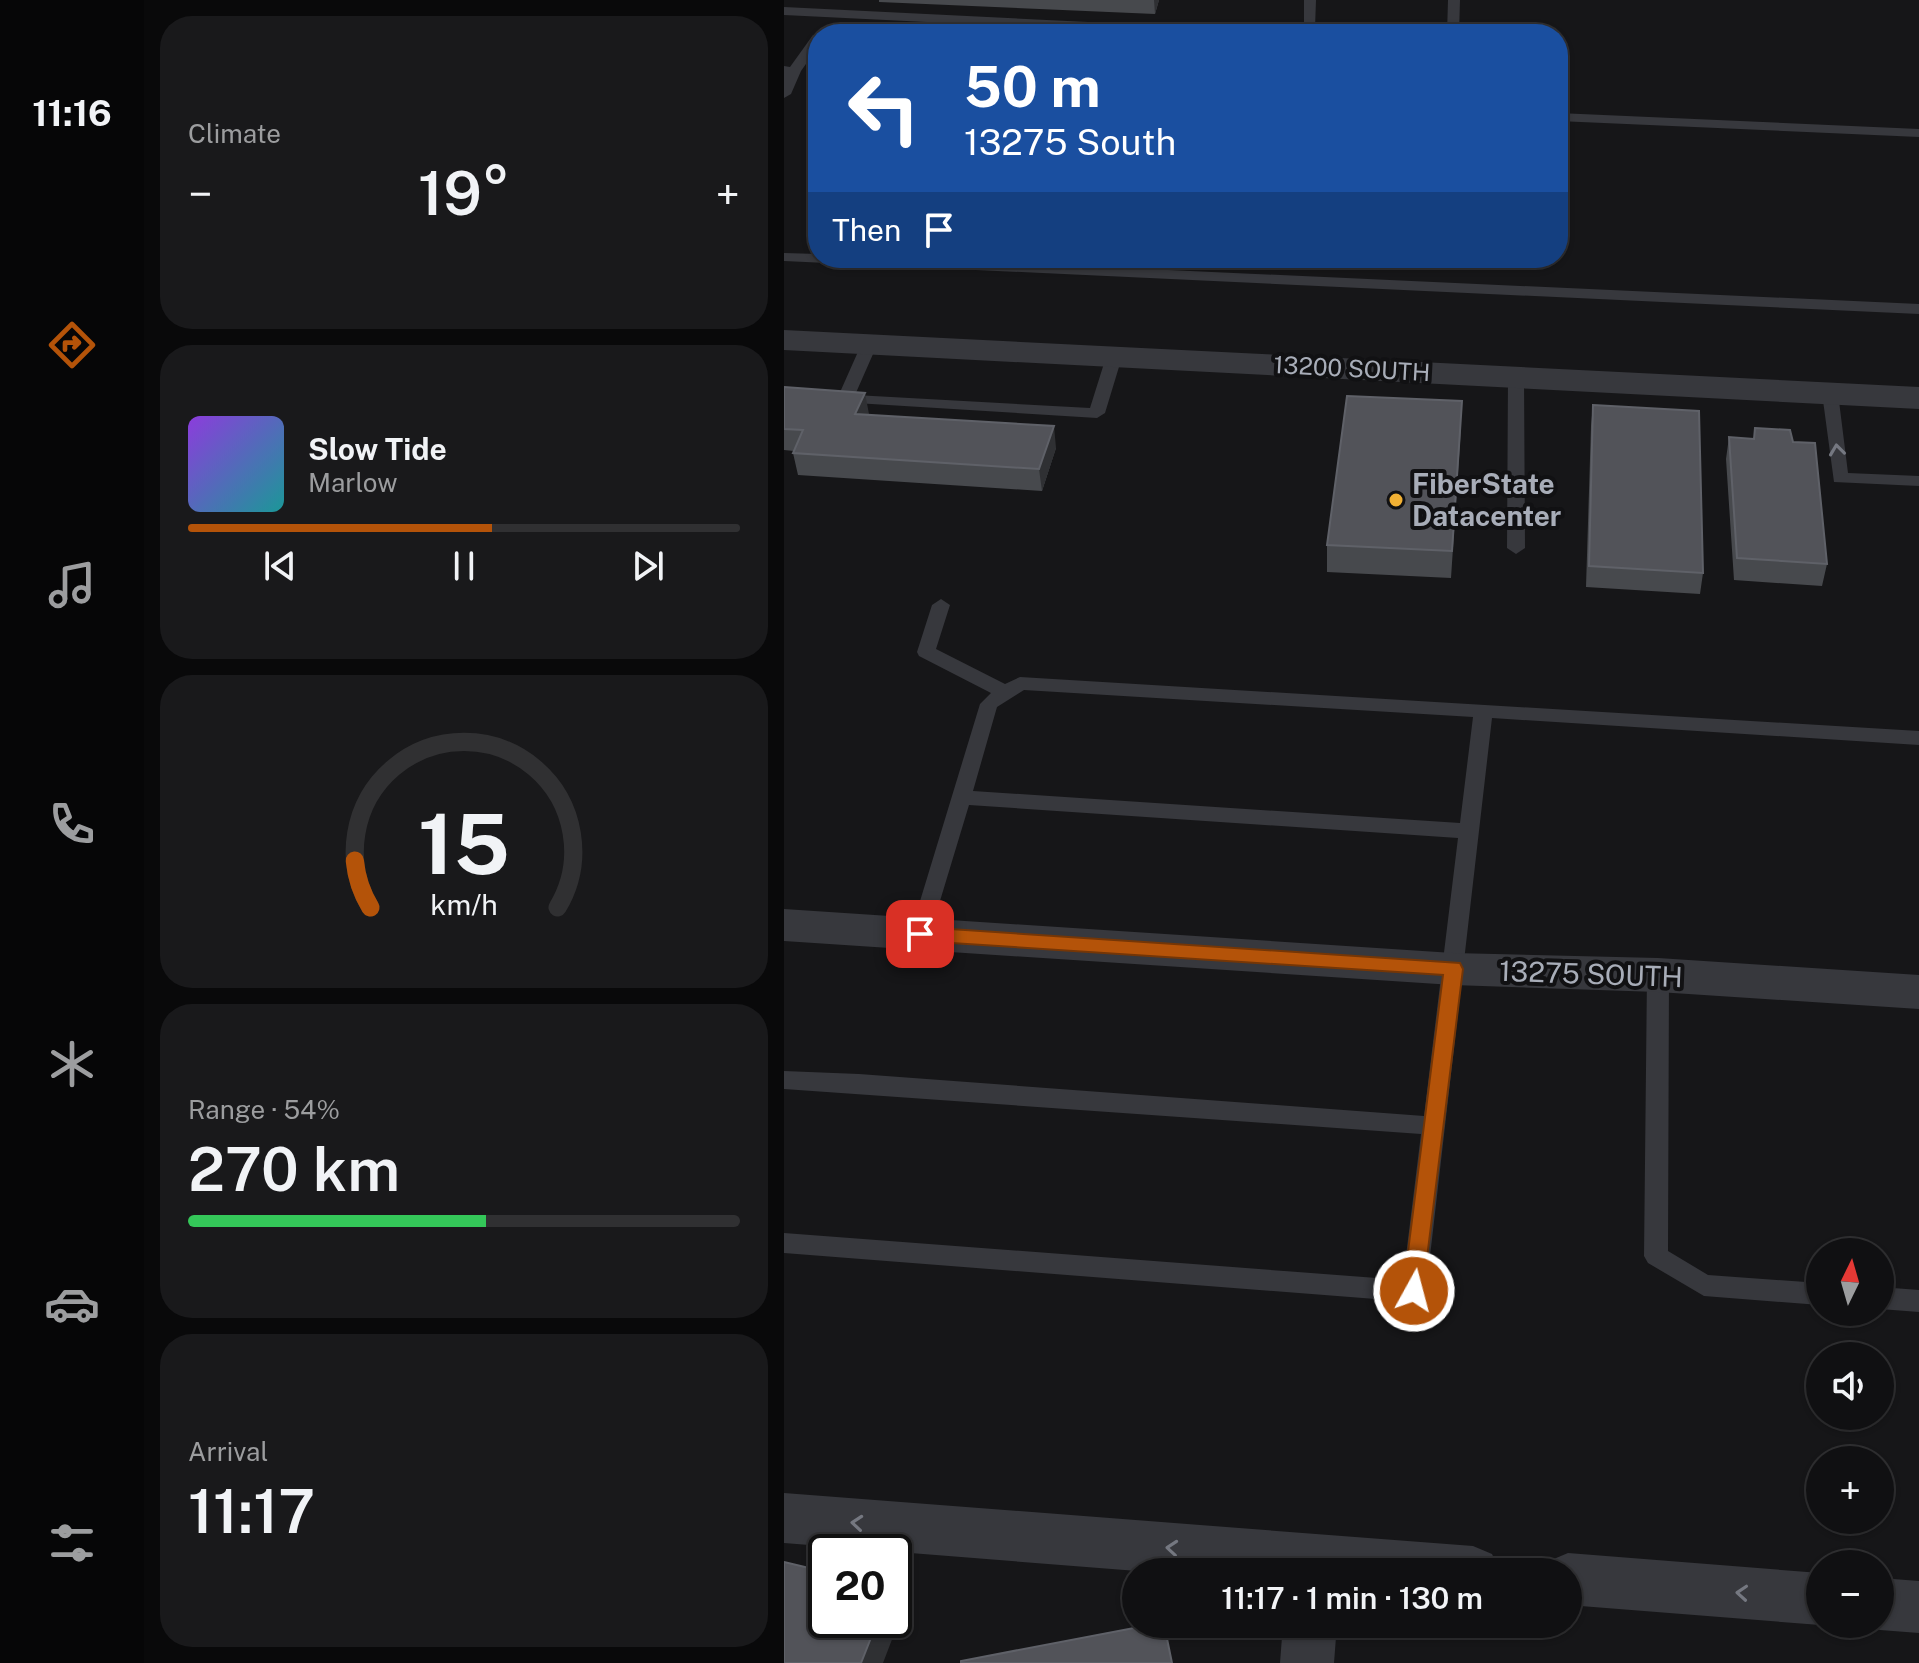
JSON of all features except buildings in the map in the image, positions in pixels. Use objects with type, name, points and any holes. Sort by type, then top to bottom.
[{"type":"street","name":"13200 SOUTH","points":[[784,340],[1919,398]]},
{"type":"street","name":"13275 SOUTH","points":[[784,925],[1453,969],[1658,975],[1919,992]]},
{"type":"street","points":[[784,1518],[1225,1558]]},
{"type":"street","points":[[1582,1580],[1806,1598]]},
{"type":"street","points":[[1894,1605],[1919,1607]]},
{"type":"street","points":[[1307,1663],[1309,1638]]},
{"type":"lane","points":[[1310,0],[1310,24]]},
{"type":"lane","points":[[1453,24],[1454,0]]},
{"type":"lane","points":[[784,11],[1034,24]]},
{"type":"lane","points":[[828,24],[834,15]]},
{"type":"lane","points":[[784,94],[793,68],[808,50]]},
{"type":"lane","points":[[1568,117],[1919,133]]},
{"type":"lane","points":[[784,257],[808,258]]},
{"type":"lane","points":[[1024,268],[1919,309]]},
{"type":"lane","points":[[869,345],[845,399],[1097,413],[1114,357]]},
{"type":"lane","points":[[1516,377],[1516,548]]},
{"type":"lane","points":[[1830,393],[1840,478],[1919,481]]},
{"type":"lane","points":[[941,605],[926,652],[1006,693]]},
{"type":"lane","points":[[920,934],[989,704],[1020,683],[1919,738]]},
{"type":"lane","points":[[784,1243],[1414,1291],[1483,712]]},
{"type":"lane","points":[[961,797],[1467,831]]},
{"type":"lane","points":[[1658,975],[1656,1256],[1704,1285],[1806,1293]]},
{"type":"lane","points":[[784,1080],[1436,1126]]},
{"type":"lane","points":[[1894,1299],[1919,1301]]},
{"type":"place","name":"FiberState Datacenter","points":[[1396,500]]},
{"type":"route","points":[[920,934],[1453,969],[1414,1291]]}]
